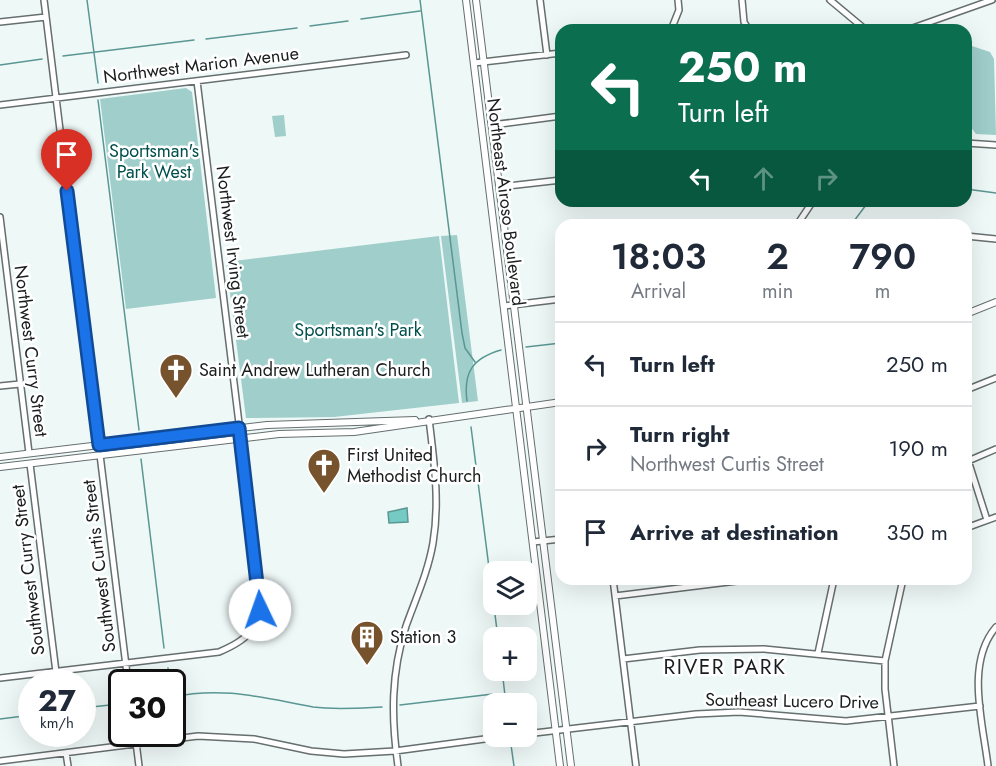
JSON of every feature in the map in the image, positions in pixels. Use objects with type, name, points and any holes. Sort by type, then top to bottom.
[{"type":"main road","name":"Northeast Airoso Boulevard","points":[[466,0],[560,766]]},
{"type":"main road","name":"Northeast Airoso Boulevard","points":[[476,0],[571,766]]},
{"type":"main road","points":[[972,312],[996,302]]},
{"type":"main road","points":[[0,467],[279,434],[346,433],[397,427],[421,420],[555,403]]},
{"type":"main road","points":[[0,457],[239,428],[351,424],[397,419],[421,420]]},
{"type":"main road","points":[[544,638],[555,637]]},
{"type":"street","name":"Southwest Curtis Street","points":[[44,0],[127,669]]},
{"type":"street","points":[[540,0],[547,55]]},
{"type":"street","points":[[673,24],[679,10],[678,0]]},
{"type":"street","points":[[742,0],[745,24]]},
{"type":"street","points":[[830,0],[859,24]]},
{"type":"street","points":[[966,0],[969,8]]},
{"type":"street","points":[[924,24],[992,0]]},
{"type":"street","points":[[0,22],[46,17]]},
{"type":"street","points":[[474,63],[555,54]]},
{"type":"street","name":"Northwest Marion Avenue","points":[[0,105],[406,55]]},
{"type":"street","name":"Northwest Irving Street","points":[[126,664],[219,652],[241,643],[252,632],[259,618],[260,600],[197,81]]},
{"type":"street","points":[[492,125],[555,117]]},
{"type":"street","points":[[972,144],[996,146]]},
{"type":"street","points":[[500,187],[555,181]]},
{"type":"street","name":"Northwest Curry Street","points":[[0,217],[29,453]]},
{"type":"street","points":[[972,237],[996,239]]},
{"type":"street","points":[[504,306],[555,300]]},
{"type":"street","points":[[972,388],[996,378]]},
{"type":"street","points":[[0,386],[20,384]]},
{"type":"street","points":[[398,766],[392,705],[396,663],[407,624],[425,576],[436,513],[436,471],[429,419]]},
{"type":"street","points":[[972,459],[996,449]]},
{"type":"street","name":"Southwest Curry Street","points":[[30,464],[56,669]]},
{"type":"street","points":[[972,473],[987,520]]},
{"type":"street","points":[[972,526],[996,517]]},
{"type":"street","points":[[533,542],[555,539]]},
{"type":"street","points":[[614,585],[636,766]]},
{"type":"street","points":[[615,596],[704,585]]},
{"type":"street","points":[[818,653],[833,585]]},
{"type":"street","points":[[894,766],[888,718],[885,661],[902,585]]},
{"type":"street","points":[[988,766],[978,673],[982,650],[996,627]]},
{"type":"street","points":[[622,659],[700,650],[764,649],[885,661]]},
{"type":"street","points":[[82,669],[126,664]]},
{"type":"street","points":[[0,678],[18,676]]},
{"type":"street","name":"Southeast Lucero Drive","points":[[537,733],[630,721],[739,712],[846,721],[981,706]]},
{"type":"street","points":[[186,738],[229,736],[311,751],[345,754],[395,751],[483,739]]},
{"type":"street","points":[[0,761],[113,747]]},
{"type":"street","points":[[136,747],[139,766]]},
{"type":"street","points":[[66,753],[68,766]]},
{"type":"green space","points":[[972,46],[990,52],[994,59],[996,135],[976,134],[972,129]]},
{"type":"green space","name":"Sportsman's Park West","points":[[186,88],[192,92],[216,298],[126,309],[100,99]]},
{"type":"green space","points":[[284,115],[286,136],[275,137],[272,116]]},
{"type":"green space","points":[[457,235],[478,401],[462,403],[441,236]]},
{"type":"green space","name":"Sportsman's Park","points":[[439,236],[459,403],[334,417],[246,418],[226,262]]},
{"type":"water","points":[[407,508],[408,522],[389,523],[388,512]]},
{"type":"waterway","points":[[87,0],[98,83]]},
{"type":"waterway","points":[[420,0],[462,333],[465,348],[475,362]]},
{"type":"waterway","points":[[361,19],[420,11]]},
{"type":"waterway","points":[[310,26],[348,21]]},
{"type":"waterway","points":[[206,39],[297,28]]},
{"type":"waterway","points":[[63,56],[194,40]]},
{"type":"waterway","points":[[0,65],[42,59]]},
{"type":"waterway","points":[[98,100],[139,430]]},
{"type":"waterway","points":[[972,190],[996,193]]},
{"type":"waterway","points":[[856,219],[864,207]]},
{"type":"waterway","points":[[526,347],[555,344]]},
{"type":"waterway","points":[[467,401],[467,382],[472,368],[483,357],[501,350]]},
{"type":"waterway","points":[[471,427],[497,627]]},
{"type":"waterway","points":[[141,459],[164,648]]},
{"type":"waterway","points":[[503,681],[505,693]]},
{"type":"waterway","points":[[186,695],[226,693],[322,708],[382,707]]},
{"type":"waterway","points":[[400,705],[483,695]]},
{"type":"waterway","points":[[96,706],[108,705]]},
{"type":"waterway","points":[[0,719],[18,717]]},
{"type":"waterway","points":[[511,747],[514,766]]},
{"type":"place","name":"Saint Andrew Lutheran Church","points":[[176,399]]},
{"type":"place","name":"First United Methodist Church","points":[[324,494]]},
{"type":"place","name":"Station 3","points":[[367,666]]},
{"type":"district","name":"RIVER PARK","points":[[725,667]]},
{"type":"route","points":[[67,191],[99,445],[239,428],[260,610]]}]
